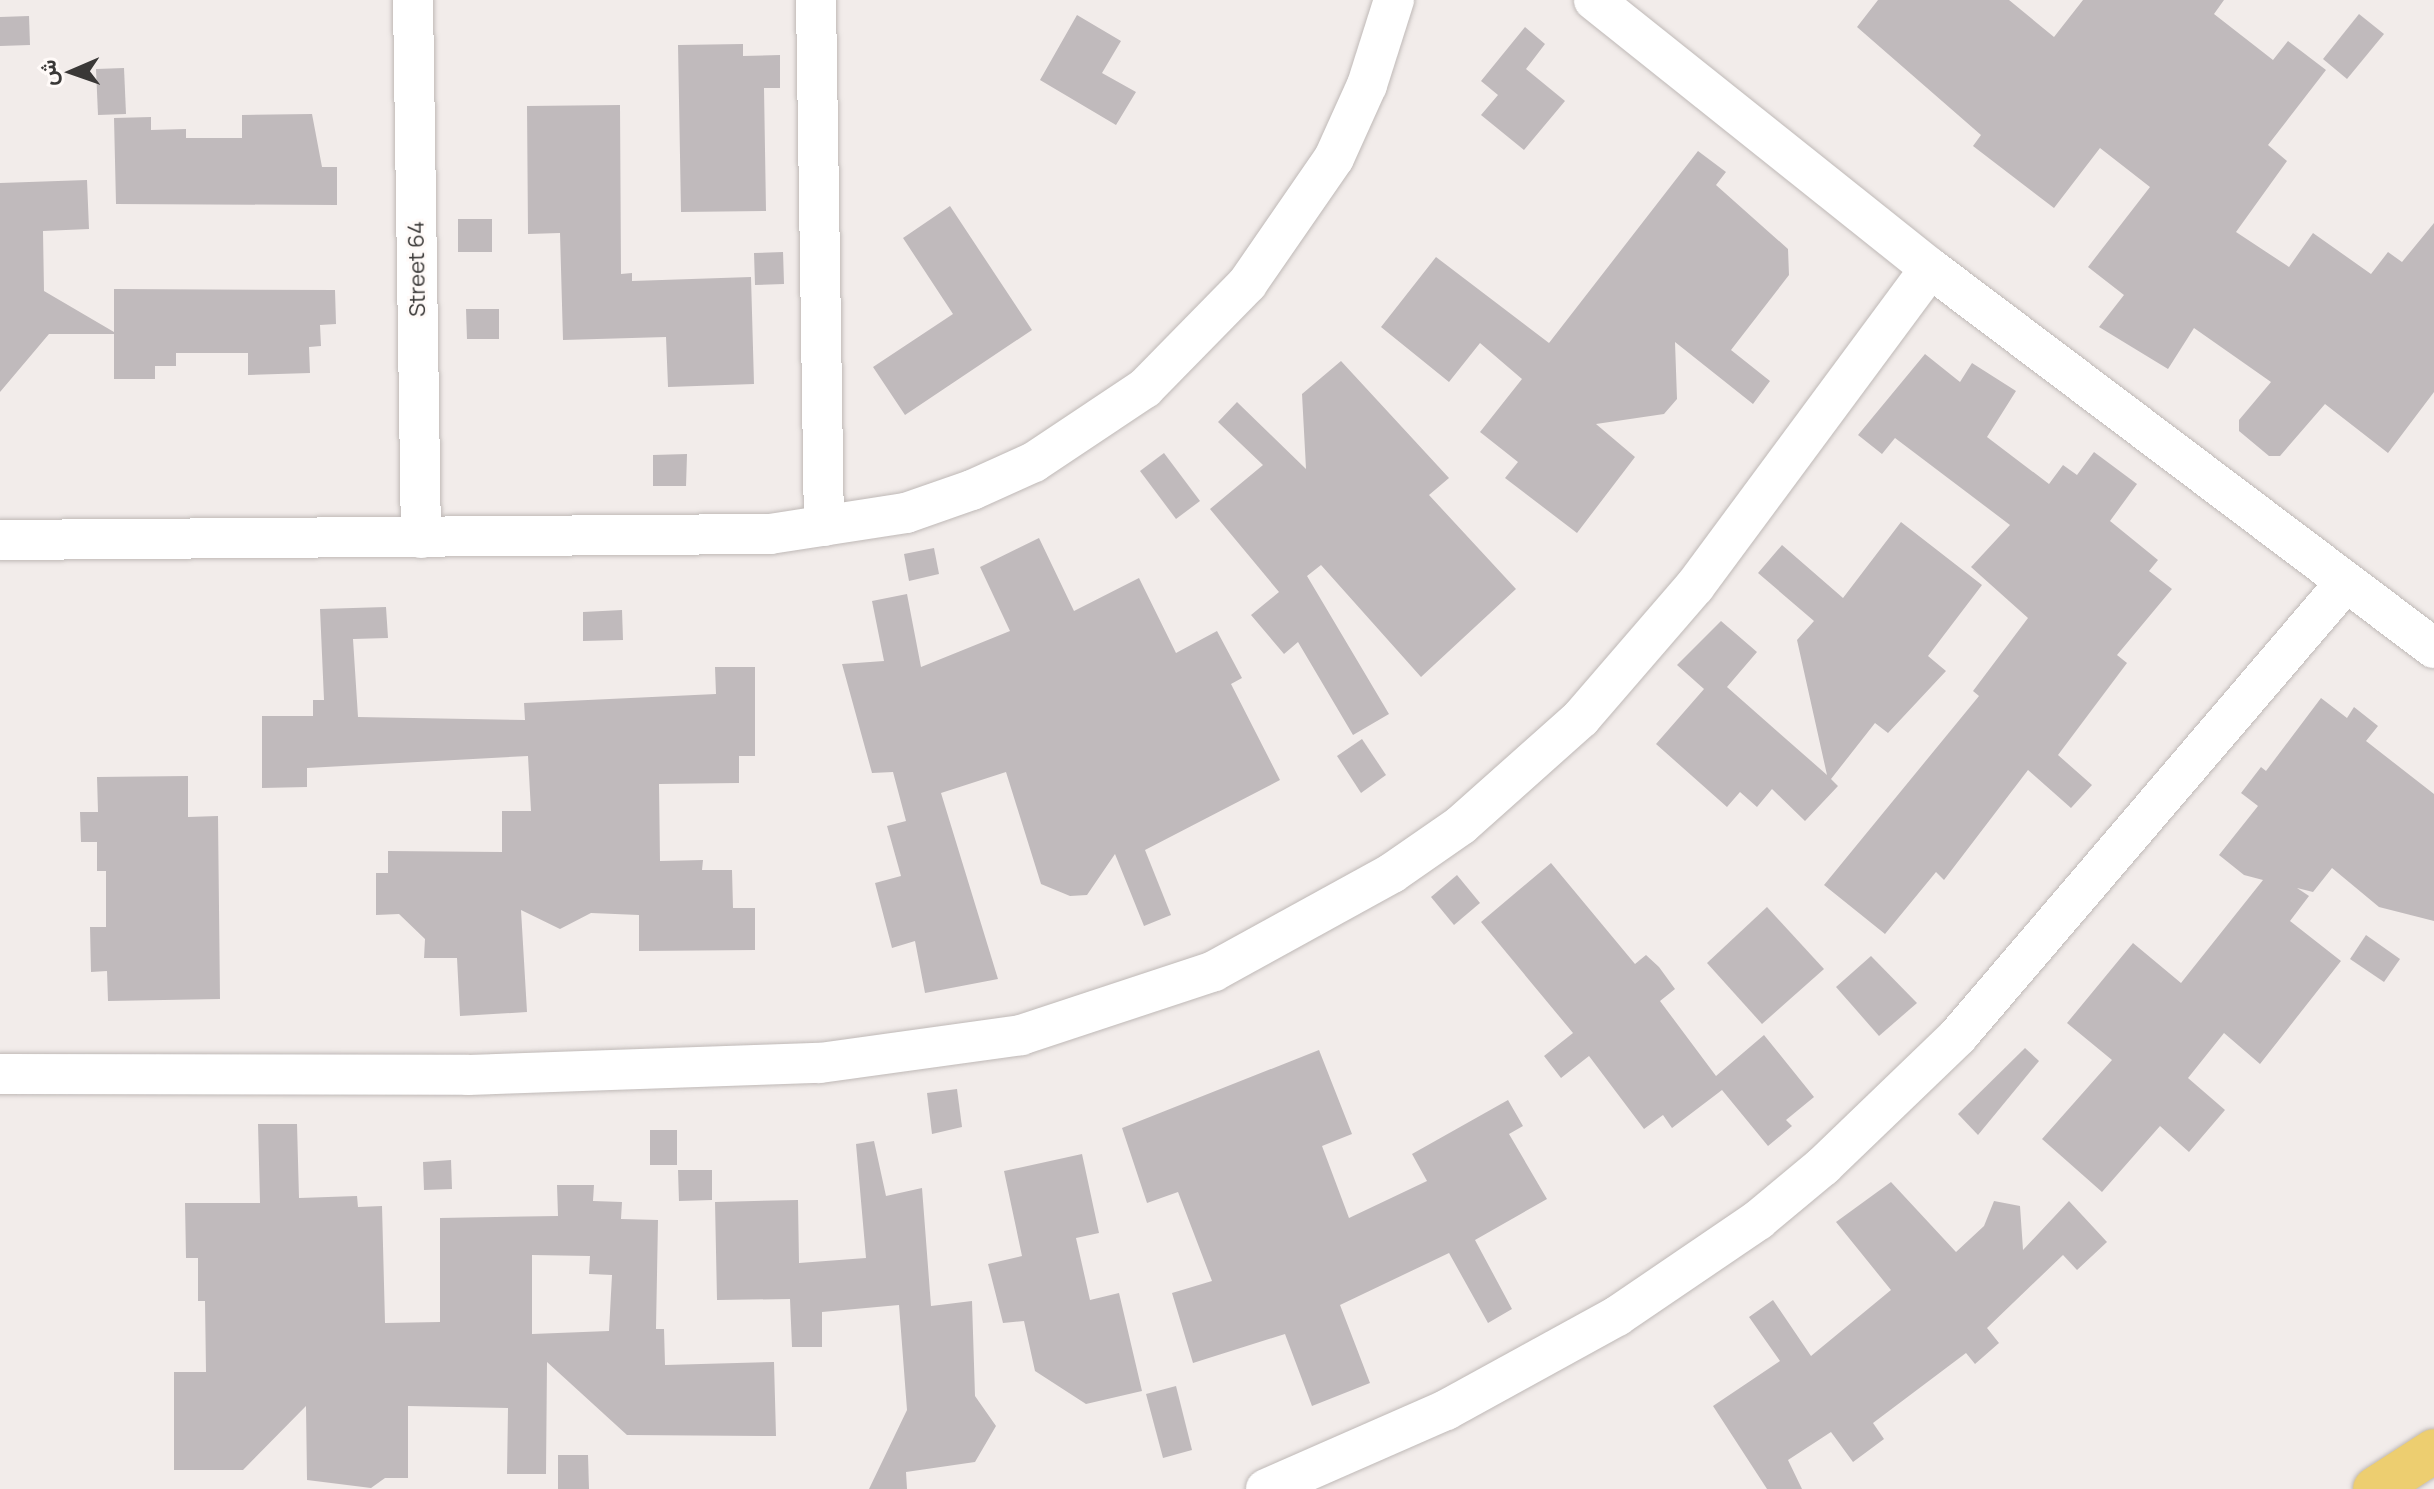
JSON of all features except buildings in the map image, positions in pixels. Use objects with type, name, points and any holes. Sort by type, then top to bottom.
[{"type":"highway","points":[[2375,1489],[2434,1451]]},
{"type":"street","name":"Street 64","points":[[413,0],[421,538]]},
{"type":"street","points":[[816,0],[824,526]]},
{"type":"street","points":[[0,540],[770,534],[906,513],[972,490],[1034,462],[1145,388],[1199,338],[1290,228],[1367,85],[1394,0]]},
{"type":"street","points":[[1594,0],[1930,268],[2434,648]]},
{"type":"street","points":[[0,1074],[468,1075],[820,1063],[1021,1035],[1214,971],[1392,873],[1461,825],[1581,718],[1695,586],[1930,268]]},
{"type":"street","points":[[1266,1489],[1446,1410],[1592,1330],[1801,1184],[1883,1115],[1958,1036],[2346,582]]}]
